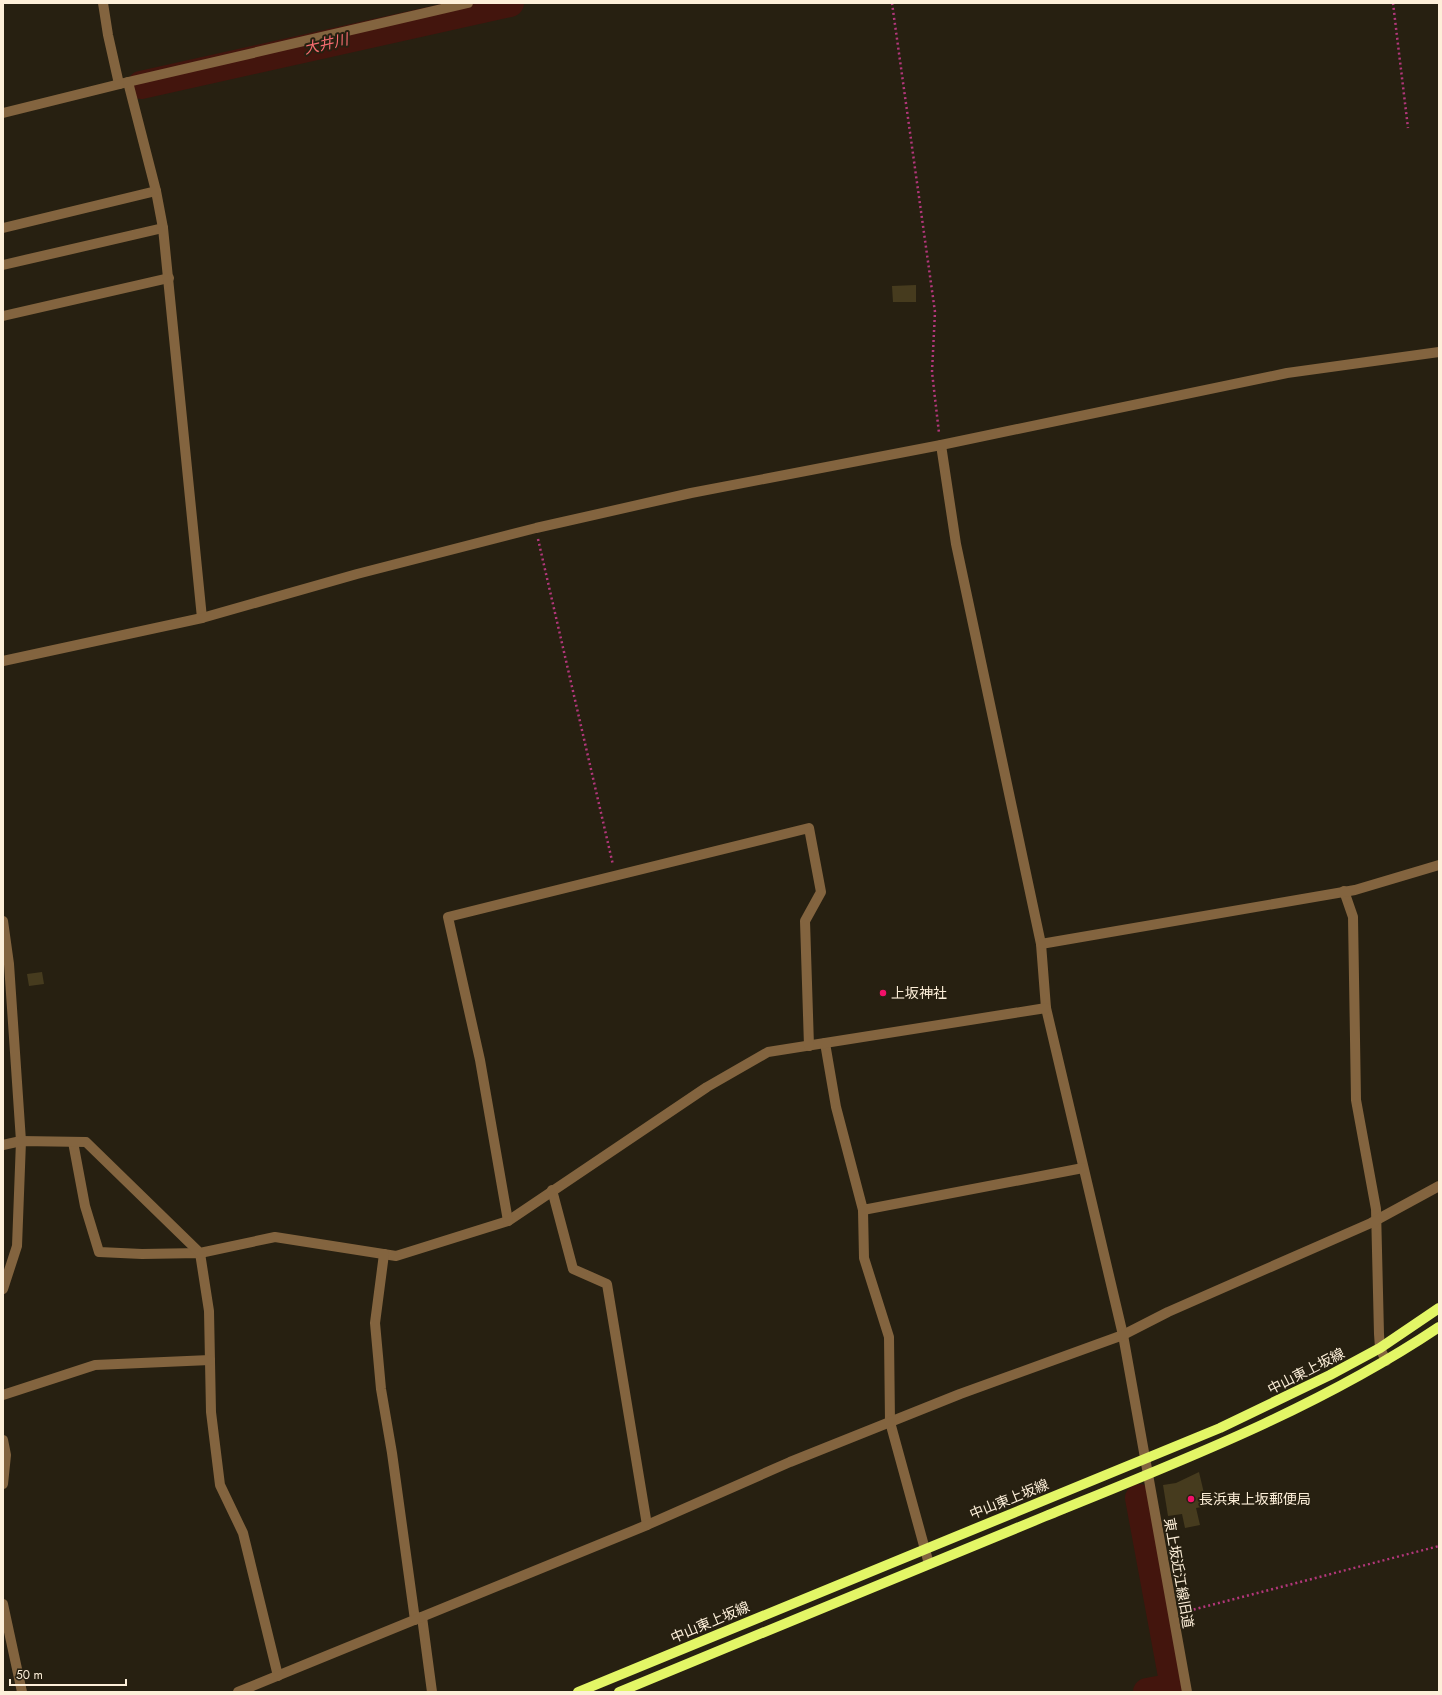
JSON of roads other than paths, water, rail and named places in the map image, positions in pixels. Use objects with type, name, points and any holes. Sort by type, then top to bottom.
[{"type":"main road","name":"中山東上坂線","points":[[578,1692],[925,1548],[1145,1459],[1264,1407],[1330,1375],[1380,1348],[1439,1308]]},
{"type":"main road","name":"中山東上坂線","points":[[619,1692],[1223,1443],[1329,1393],[1386,1361],[1439,1327]]},
{"type":"street","points":[[103,3],[108,35],[156,191],[164,228],[202,618]]},
{"type":"street","points":[[3,112],[468,3]]},
{"type":"street","points":[[3,228],[156,191]]},
{"type":"street","points":[[3,265],[164,228]]},
{"type":"street","points":[[3,316],[169,278]]},
{"type":"street","points":[[3,661],[202,618],[357,574],[536,528],[691,493],[941,445],[1287,373],[1439,352]]},
{"type":"street","name":"東上坂近江線旧道","points":[[941,445],[956,544],[1041,944],[1046,1008],[1123,1335],[1186,1692]]},
{"type":"street","points":[[508,1220],[480,1060],[448,918],[809,828],[821,892],[805,921],[809,1046]]},
{"type":"street","points":[[1041,944],[1344,891],[1439,865]]},
{"type":"street","points":[[1344,891],[1353,917],[1356,1100],[1376,1209],[1380,1348],[1386,1361]]},
{"type":"street","points":[[3,921],[9,964],[21,1141],[17,1246],[3,1289]]},
{"type":"street","points":[[73,1142],[85,1206],[99,1252],[142,1254],[200,1253],[275,1237],[396,1256],[508,1220],[635,1137],[707,1087],[768,1052],[1046,1008]]},
{"type":"street","points":[[825,1043],[836,1107],[863,1210],[864,1258],[888,1337],[890,1422],[929,1564]]},
{"type":"street","points":[[3,1145],[21,1141],[86,1142],[200,1253],[209,1311],[211,1412],[220,1485],[243,1533],[278,1676]]},
{"type":"street","points":[[863,1210],[1084,1168]]},
{"type":"street","points":[[244,1691],[647,1525],[790,1462],[960,1394],[1123,1335],[1168,1312],[1376,1220],[1439,1186]]},
{"type":"street","points":[[552,1190],[573,1268],[607,1284],[647,1525]]},
{"type":"street","points":[[384,1254],[375,1323],[381,1389],[432,1692]]},
{"type":"street","points":[[3,1395],[95,1365],[210,1360]]},
{"type":"street","points":[[3,1440],[6,1455],[3,1484]]},
{"type":"street","points":[[3,1604],[22,1692]]},
{"type":"waterway","name":"大井川","points":[[141,85],[510,3]]},
{"type":"waterway","points":[[1139,1498],[1174,1687],[1147,1692]]},
{"type":"place","name":"上坂神社","points":[[883,993]]},
{"type":"place","name":"長浜東上坂郵便局","points":[[1191,1499]]}]
